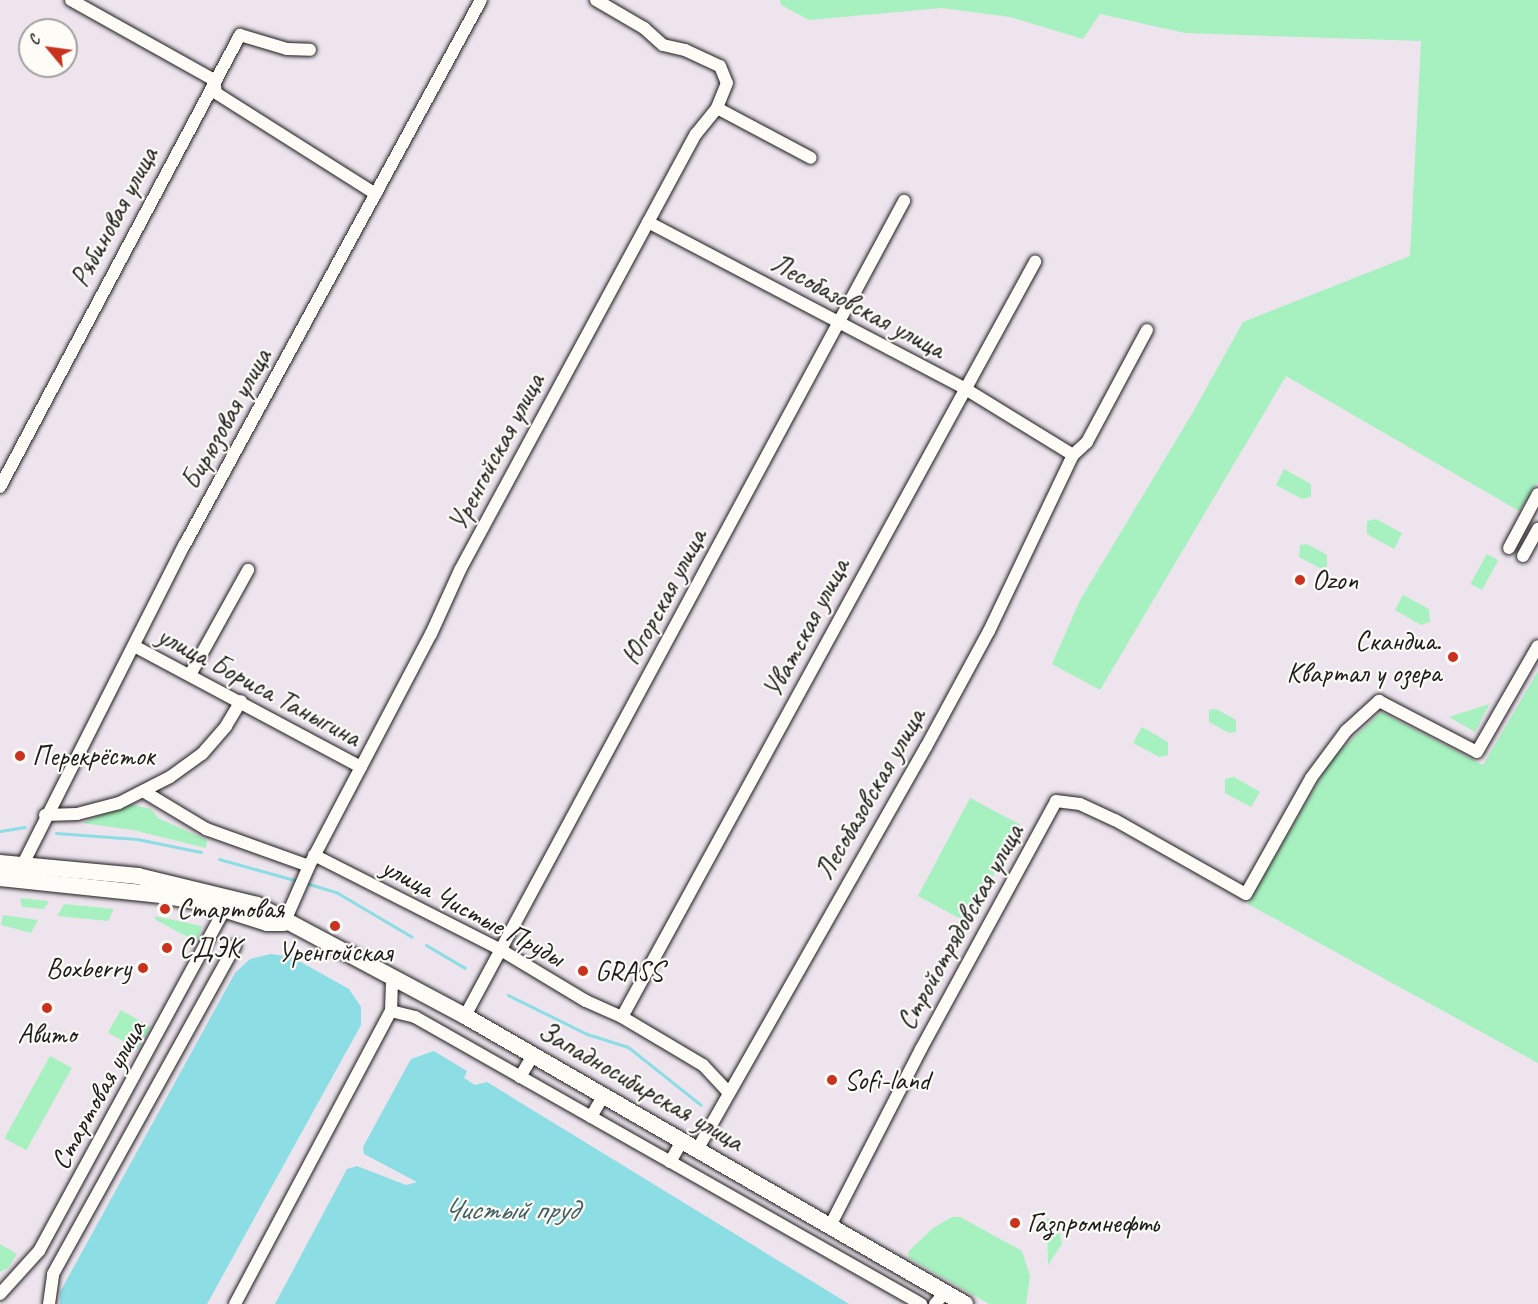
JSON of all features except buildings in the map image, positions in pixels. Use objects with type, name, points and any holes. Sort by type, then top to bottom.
[{"type":"main road","name":"Западносибирская улица","points":[[0,863],[138,876],[228,903]]},
{"type":"main road","name":"Западносибирская улица","points":[[0,878],[257,905],[285,923],[392,976],[533,1055],[830,1226],[940,1298],[965,1304]]},
{"type":"street","points":[[71,0],[214,80],[216,93],[376,194]]},
{"type":"street","name":"Бирюзовая улица","points":[[22,866],[45,815],[136,647],[185,544],[481,0]]},
{"type":"street","points":[[596,0],[644,28],[663,45],[685,50],[720,66],[727,83],[717,108],[812,158]]},
{"type":"street","name":"Рябиновая улица","points":[[0,487],[214,80],[240,35],[287,49],[310,50]]},
{"type":"street","name":"Уренгойская улица","points":[[285,923],[312,861],[460,570],[696,134],[717,108]]},
{"type":"street","name":"Югорская улица","points":[[465,1016],[904,201]]},
{"type":"street","name":"Лесобазовская улица","points":[[648,222],[964,388],[1073,455]]},
{"type":"street","name":"Уватская улица","points":[[622,1017],[964,388],[1035,262]]},
{"type":"street","name":"Лесобазовская улица","points":[[696,1150],[727,1091],[926,747],[989,631],[1073,455],[1087,442],[1147,330]]},
{"type":"street","points":[[1509,548],[1538,494]]},
{"type":"street","points":[[1523,556],[1538,529]]},
{"type":"street","points":[[191,673],[248,570]]},
{"type":"street","name":"Стройотрядовская улица","points":[[830,1226],[921,1049],[1056,801],[1080,804],[1246,894],[1311,777],[1346,731],[1379,701],[1477,752],[1538,646]]},
{"type":"street","name":"улица Бориса Таныгина","points":[[136,647],[191,673],[361,767]]},
{"type":"street","points":[[45,815],[78,814],[119,803],[143,791],[202,753],[226,726],[241,701]]},
{"type":"street","name":"улица Чистые Пруды","points":[[143,791],[206,829],[312,861],[501,950],[586,1001],[622,1017],[703,1065],[727,1091]]},
{"type":"street","name":"Стартовая улица","points":[[0,1294],[39,1251],[228,903]]},
{"type":"street","points":[[49,1304],[53,1274],[235,946]]},
{"type":"street","points":[[235,1304],[391,1011],[392,976]]},
{"type":"street","points":[[391,1011],[415,1017],[921,1304]]},
{"type":"street","points":[[520,1077],[533,1055]]},
{"type":"street","points":[[591,1117],[603,1096]]},
{"type":"street","points":[[670,1162],[682,1141]]},
{"type":"green space","points":[[780,0],[1538,0],[1538,482],[1519,511],[1286,376],[1100,690],[1052,664],[1080,600],[1193,412],[1243,322],[1410,256],[1421,41],[1185,33],[1100,14],[1083,39],[1010,17],[942,8],[809,20],[781,5]]},
{"type":"green space","points":[[1284,469],[1311,484],[1311,497],[1302,499],[1276,485]]},
{"type":"green space","points":[[1376,519],[1402,533],[1394,549],[1367,534],[1367,521]]},
{"type":"green space","points":[[1307,544],[1327,555],[1327,567],[1320,568],[1299,557],[1300,545]]},
{"type":"green space","points":[[1487,554],[1498,560],[1482,590],[1471,584]]},
{"type":"green space","points":[[1403,595],[1429,609],[1430,622],[1421,625],[1395,610]]},
{"type":"green space","points":[[1538,671],[1538,1063],[1248,904],[1332,758],[1381,712],[1483,765]]},
{"type":"green space","points":[[1490,703],[1475,732],[1449,717],[1486,705]]},
{"type":"green space","points":[[1216,709],[1236,720],[1236,732],[1229,733],[1209,722],[1209,710]]},
{"type":"green space","points":[[1142,727],[1168,742],[1168,755],[1159,757],[1133,743]]},
{"type":"green space","points":[[1234,777],[1260,792],[1251,807],[1225,793],[1225,779]]},
{"type":"green space","points":[[970,798],[1020,825],[968,923],[918,896]]},
{"type":"green space","points":[[129,804],[151,809],[158,818],[207,840],[206,848],[133,830],[82,823]]},
{"type":"green space","points":[[20,898],[49,901],[44,909],[22,907]]},
{"type":"green space","points":[[64,904],[114,909],[108,921],[57,916]]},
{"type":"green space","points":[[3,915],[38,920],[31,933],[1,925]]},
{"type":"green space","points":[[154,916],[202,926],[197,942],[156,920]]},
{"type":"green space","points":[[121,1010],[150,1027],[137,1050],[108,1033]]},
{"type":"green space","points":[[50,1056],[72,1068],[26,1150],[4,1138]]},
{"type":"green space","points":[[952,1217],[960,1217],[1022,1251],[1030,1276],[1026,1304],[989,1304],[909,1258],[908,1252],[933,1228]]},
{"type":"green space","points":[[1047,1218],[1057,1221],[1062,1244],[1048,1265]]},
{"type":"green space","points":[[0,1244],[17,1254],[8,1268],[0,1272]]},
{"type":"water","points":[[271,954],[292,957],[349,989],[361,1007],[361,1025],[207,1304],[60,1304],[60,1292],[235,973],[250,959]]},
{"type":"water","name":"Чистый пруд","points":[[434,1051],[467,1071],[464,1078],[475,1085],[487,1082],[849,1304],[275,1304],[347,1169],[357,1166],[406,1185],[417,1182],[364,1154],[363,1147],[411,1059]]},
{"type":"waterway","points":[[0,831],[25,827]]},
{"type":"waterway","points":[[56,833],[137,839],[201,852]]},
{"type":"waterway","points":[[219,859],[294,880]]},
{"type":"waterway","points":[[309,884],[336,892],[412,937]]},
{"type":"waterway","points":[[426,945],[465,968]]},
{"type":"waterway","points":[[508,995],[587,1034],[628,1047],[701,1105]]},
{"type":"place","name":"Ozon","points":[[1300,580]]},
{"type":"place","name":"Скандиа. Квартал у озера","points":[[1453,657]]},
{"type":"place","name":"Перекрёсток","points":[[20,756]]},
{"type":"place","name":"Стартовая","points":[[165,909]]},
{"type":"place","name":"Уренгойская","points":[[335,926]]},
{"type":"place","name":"СДЭК","points":[[167,948]]},
{"type":"place","name":"Boxberry","points":[[143,968]]},
{"type":"place","name":"GRASS","points":[[583,971]]},
{"type":"place","name":"Авито","points":[[47,1008]]},
{"type":"place","name":"Sofi-land","points":[[832,1080]]},
{"type":"place","name":"Газпромнефть","points":[[1015,1223]]}]
